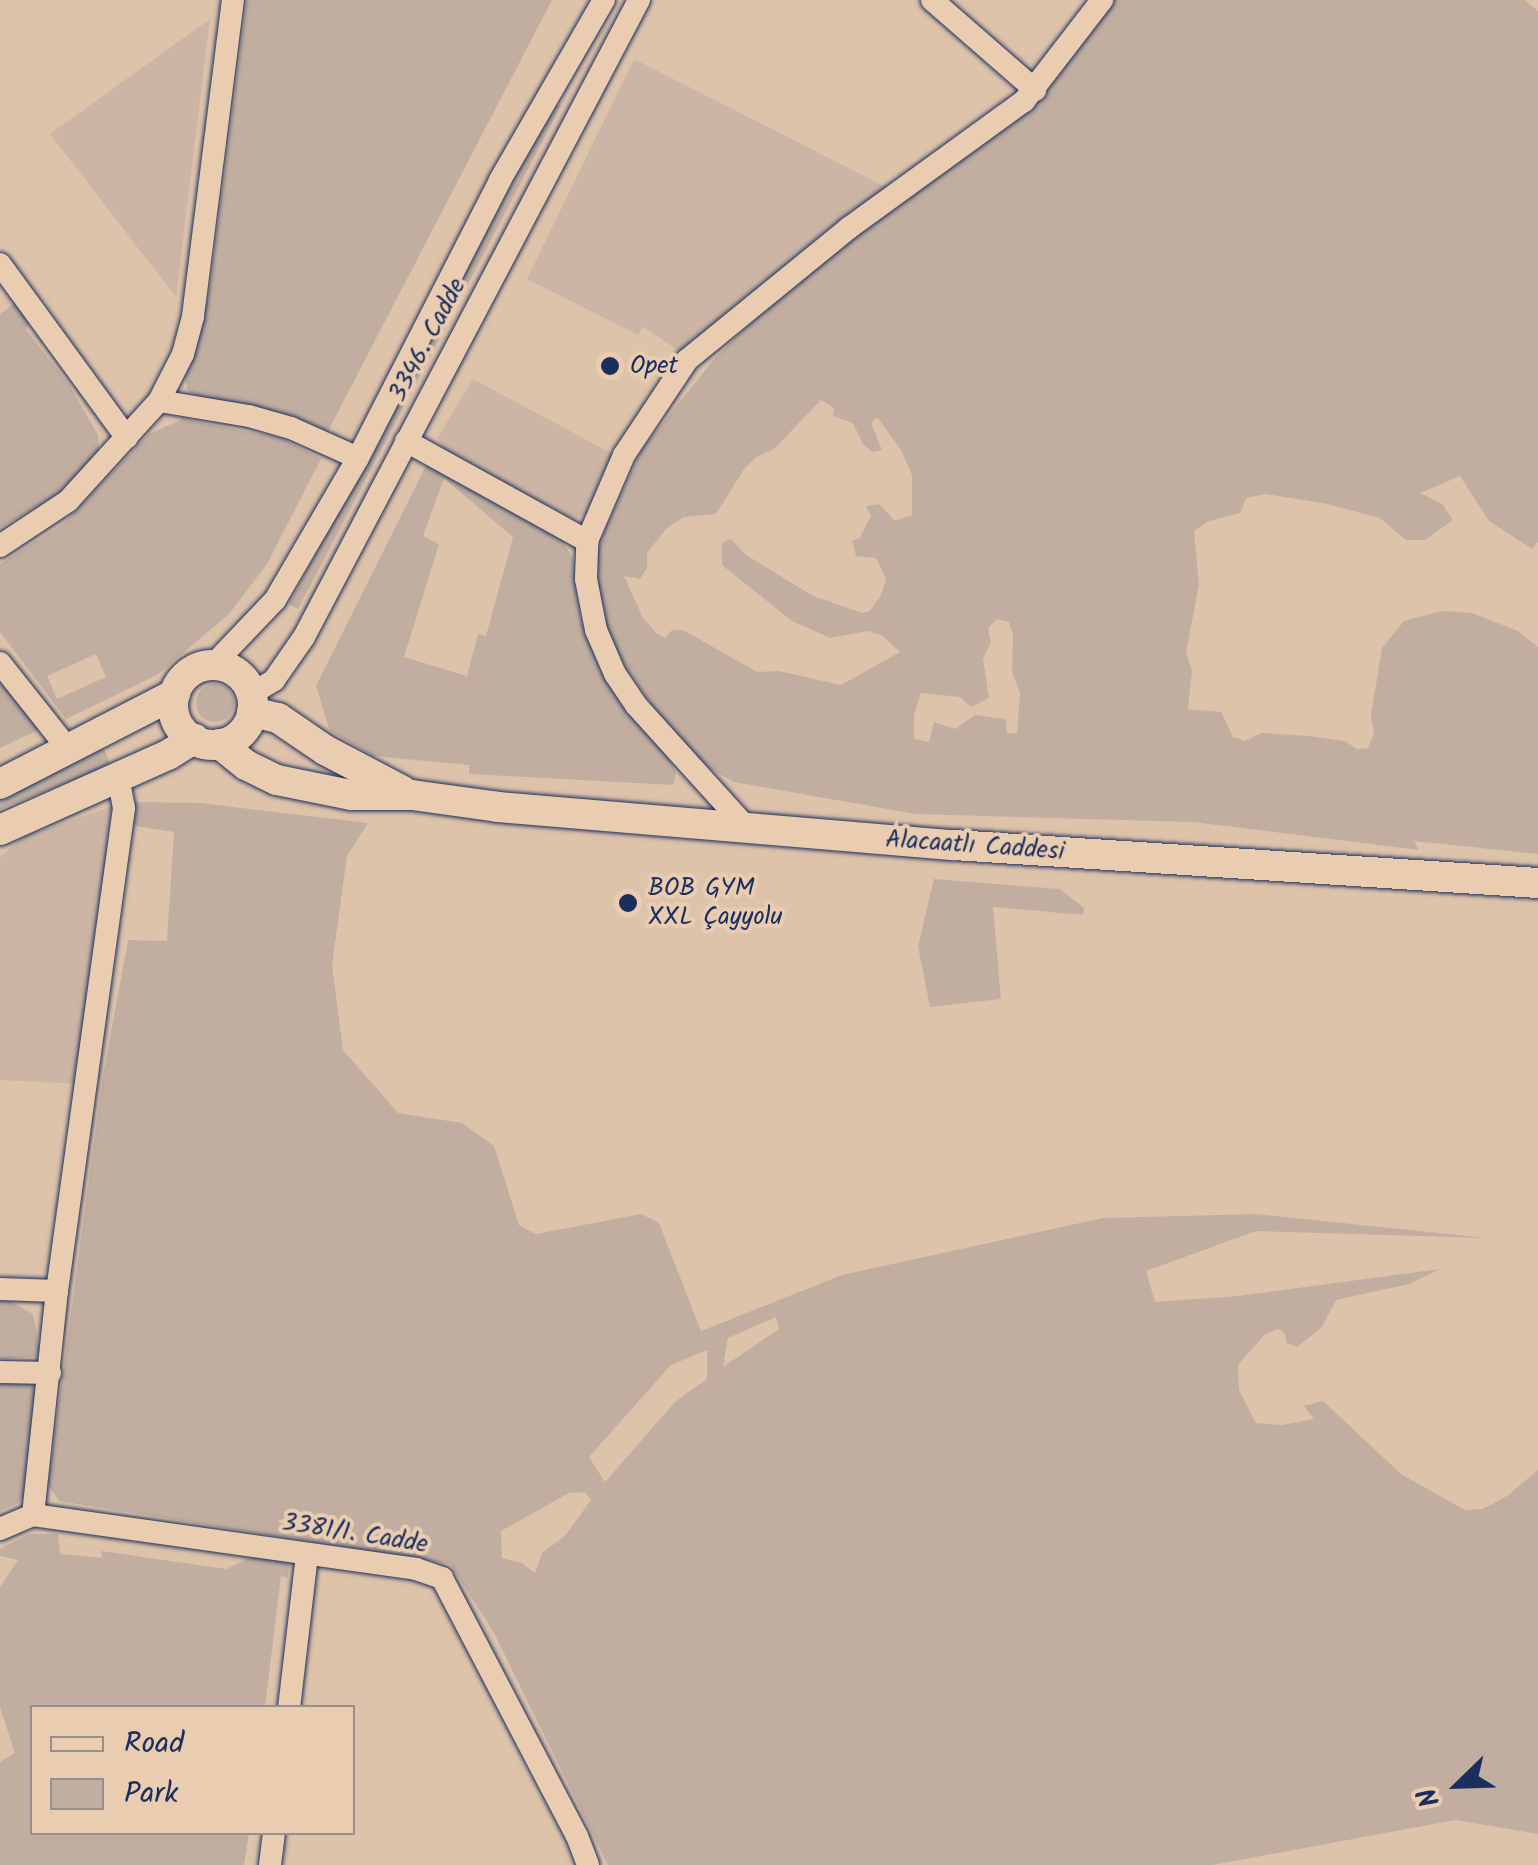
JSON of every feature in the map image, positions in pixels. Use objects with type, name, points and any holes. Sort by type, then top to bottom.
[{"type":"main road","points":[[0,784],[174,694],[187,674],[213,665],[240,675],[252,703],[238,735],[207,742],[0,830]]},
{"type":"main road","points":[[174,694],[176,720],[207,742]]},
{"type":"main road","name":"Alacaatlı Caddesi","points":[[252,703],[356,768],[412,795]]},
{"type":"main road","name":"Alacaatlı Caddesi","points":[[207,742],[246,765],[294,785],[351,795],[412,795],[747,828],[1538,884]]},
{"type":"street","points":[[0,546],[68,501],[159,401],[183,354],[194,316],[232,0]]},
{"type":"street","name":"3346. Cadde","points":[[213,665],[275,600],[358,458],[500,180],[604,0]]},
{"type":"street","name":"3346. Cadde","points":[[252,703],[292,658],[639,0]]},
{"type":"street","points":[[932,0],[1034,90]]},
{"type":"street","points":[[747,828],[658,732],[615,674],[596,630],[586,579],[587,541],[624,455],[688,360],[849,228],[1034,90],[1102,0]]},
{"type":"street","points":[[0,264],[127,438]]},
{"type":"street","points":[[159,401],[277,424],[358,458]]},
{"type":"street","points":[[406,441],[587,541]]},
{"type":"street","points":[[0,662],[70,750]]},
{"type":"street","points":[[0,1529],[33,1515],[57,1291],[124,808],[118,778]]},
{"type":"street","points":[[0,1289],[57,1291]]},
{"type":"street","points":[[0,1372],[50,1373]]},
{"type":"street","name":"3381/1. Cadde","points":[[33,1515],[416,1569],[442,1578],[542,1766],[588,1865]]},
{"type":"street","points":[[289,1705],[307,1554]]},
{"type":"street","points":[[270,1865],[274,1835]]},
{"type":"shaded area","points":[[210,19],[176,297],[50,134]]},
{"type":"shaded area","points":[[634,59],[886,187],[681,352],[643,327],[638,335],[527,279]]},
{"type":"shaded area","points":[[473,379],[613,454],[593,510],[574,519],[447,458],[438,437]]},
{"type":"shaded area","points":[[112,807],[79,1084],[0,1080],[0,857],[24,836]]},
{"type":"green space","points":[[247,0],[552,0],[327,433],[281,414],[195,396],[187,390],[185,372],[209,296]]},
{"type":"green space","points":[[1110,0],[1525,0],[1538,11],[1538,542],[1532,549],[1489,521],[1460,476],[1420,493],[1442,504],[1453,520],[1425,540],[1406,540],[1380,518],[1327,504],[1265,494],[1246,498],[1240,513],[1209,521],[1194,531],[1199,585],[1186,652],[1192,671],[1188,709],[1221,712],[1233,737],[1245,741],[1262,733],[1308,736],[1345,741],[1357,749],[1368,748],[1374,734],[1371,715],[1382,648],[1404,621],[1442,611],[1472,613],[1518,631],[1538,647],[1538,854],[1414,841],[1419,850],[1193,822],[916,814],[734,782],[709,768],[673,735],[618,656],[602,620],[594,566],[604,532],[641,450],[716,357],[753,321],[858,228],[1036,97],[1068,63]],"holes":[[[821,400],[834,408],[833,416],[853,423],[863,444],[872,452],[882,450],[871,423],[877,417],[901,450],[912,475],[912,515],[895,521],[879,504],[866,506],[871,516],[859,539],[852,540],[856,556],[876,558],[886,579],[881,595],[870,611],[863,613],[813,596],[746,555],[731,539],[722,543],[722,565],[792,621],[830,638],[868,631],[883,636],[900,652],[841,685],[779,671],[757,672],[683,630],[672,630],[665,638],[643,618],[624,576],[640,579],[647,568],[647,553],[667,528],[684,517],[716,514],[744,469],[756,457],[774,449]],[[997,619],[1009,622],[1013,636],[1012,672],[1020,693],[1017,733],[1007,734],[1006,719],[975,715],[955,729],[934,722],[929,742],[914,739],[914,715],[921,693],[960,697],[971,707],[989,698],[983,659],[991,642],[988,628]]]},
{"type":"green space","points":[[555,103],[561,106],[298,609],[289,604]]},
{"type":"green space","points":[[17,301],[30,319],[26,330],[68,383],[98,435],[99,451],[58,494],[0,528],[0,314]]},
{"type":"green space","points":[[183,419],[281,438],[321,459],[267,564],[229,614],[157,675],[66,719],[0,632],[0,564],[63,524],[149,434]],"holes":[[[96,654],[106,677],[57,699],[47,676]]]},
{"type":"green space","points":[[428,462],[560,537],[573,559],[580,617],[597,661],[619,701],[668,758],[676,773],[673,785],[469,774],[469,765],[373,756],[330,731],[316,686]],"holes":[[[444,478],[513,537],[486,636],[478,634],[467,676],[404,657],[439,544],[423,536]]]},
{"type":"green space","points":[[6,679],[42,728],[0,748],[0,681]]},
{"type":"green space","points":[[215,684],[228,690],[234,703],[228,716],[215,722],[202,716],[196,703],[202,690]]},
{"type":"green space","points":[[103,747],[111,765],[0,809],[0,798]]},
{"type":"green space","points":[[135,802],[200,803],[368,823],[347,856],[332,965],[343,1050],[398,1113],[462,1123],[494,1146],[519,1225],[536,1234],[641,1214],[659,1223],[701,1331],[842,1275],[1103,1218],[1256,1214],[1486,1238],[1256,1231],[1146,1271],[1155,1302],[1238,1296],[1440,1269],[1409,1284],[1336,1300],[1322,1327],[1297,1347],[1286,1343],[1285,1333],[1278,1329],[1264,1335],[1238,1365],[1239,1390],[1256,1423],[1282,1425],[1314,1419],[1304,1406],[1323,1401],[1401,1474],[1465,1510],[1483,1509],[1507,1496],[1538,1470],[1538,1834],[1455,1820],[1213,1865],[608,1865],[493,1631],[450,1564],[59,1501],[48,1484],[102,1082],[128,940],[167,941],[174,832],[135,826]],"holes":[[[776,1317],[779,1329],[723,1367],[728,1338]],[[707,1350],[707,1379],[676,1401],[605,1482],[589,1457],[671,1365]],[[585,1492],[591,1500],[565,1536],[542,1553],[535,1573],[522,1563],[502,1558],[501,1531],[569,1493]]]},
{"type":"green space","points":[[934,879],[1060,889],[1084,908],[1083,915],[993,907],[1001,999],[930,1007],[918,946]]},
{"type":"green space","points":[[0,1296],[33,1314],[41,1356],[0,1359]]},
{"type":"green space","points":[[12,1377],[33,1385],[40,1397],[28,1492],[18,1503],[0,1511],[0,1378]]},
{"type":"green space","points":[[29,1534],[58,1534],[60,1554],[102,1558],[101,1551],[226,1569],[252,1557],[290,1556],[288,1578],[281,1576],[265,1705],[30,1705],[30,1835],[249,1835],[244,1865],[0,1865],[0,1762],[15,1753],[0,1707],[0,1587],[18,1560],[0,1556],[0,1549]]},
{"type":"place","name":"Opet","points":[[610,366]]},
{"type":"place","name":"BOB GYM XXL Çayyolu","points":[[628,903]]}]
